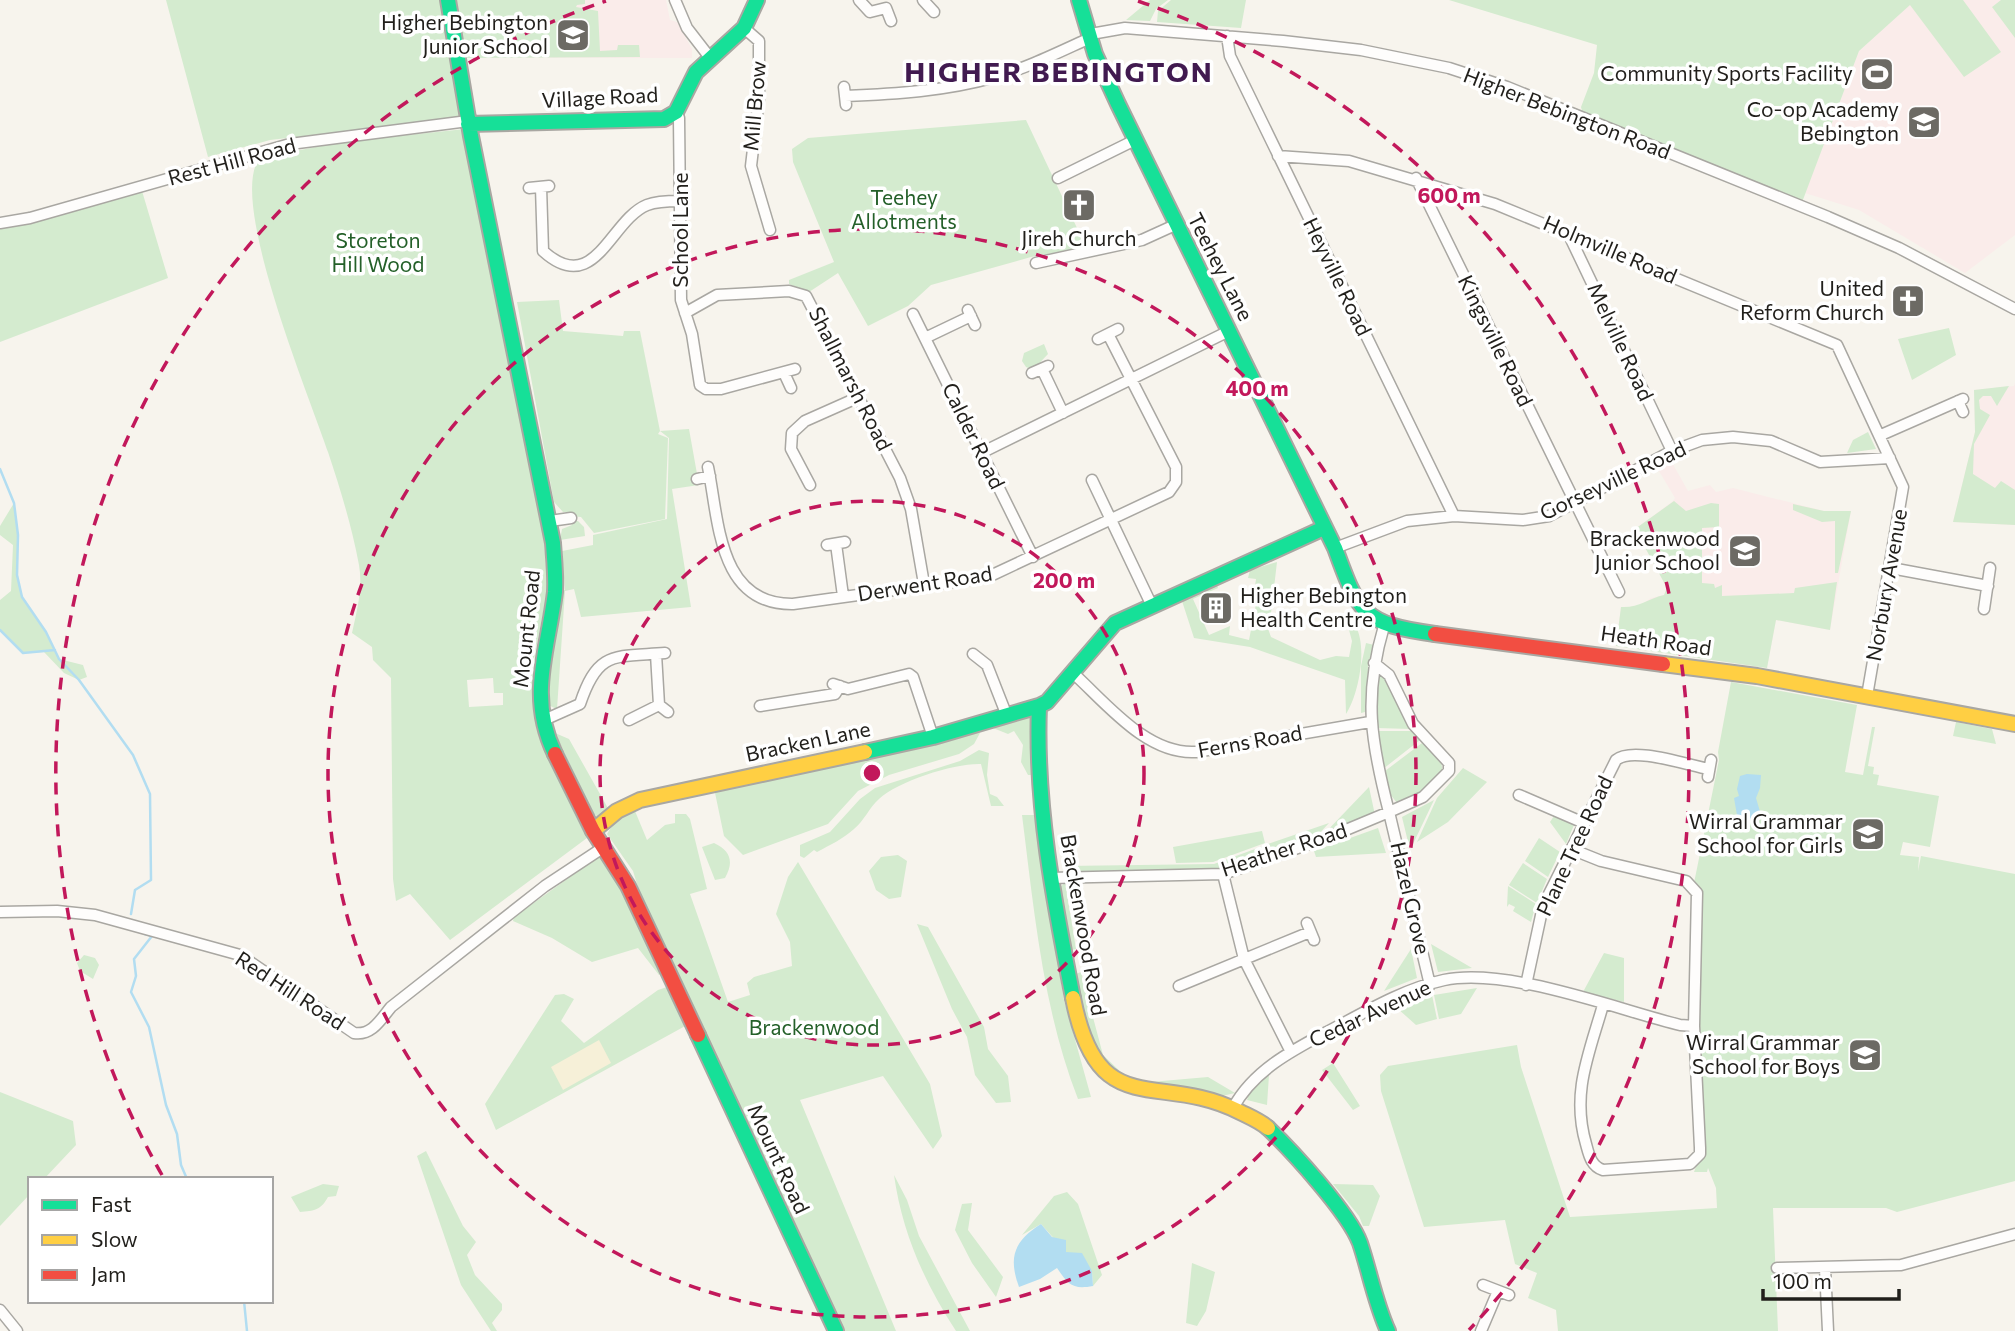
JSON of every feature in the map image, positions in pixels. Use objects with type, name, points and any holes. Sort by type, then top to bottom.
[{"type":"street","name":"Mount Road","points":[[448,0],[550,521],[556,571],[539,680],[544,720],[568,784],[593,831],[628,886],[836,1331]]},
{"type":"street","points":[[675,0],[687,27],[712,59]]},
{"type":"street","name":"Village Road","points":[[471,123],[664,119],[676,111],[696,72],[744,28],[757,0]]},
{"type":"street","points":[[859,0],[870,12],[886,8],[891,21]]},
{"type":"street","points":[[923,0],[934,12]]},
{"type":"street","name":"Teehey Lane","points":[[1079,0],[1090,36],[1135,140],[1335,548]]},
{"type":"street","name":"Mill Brow","points":[[744,28],[759,41],[759,98],[751,166],[770,230]]},
{"type":"street","name":"Higher Bebington Road","points":[[845,96],[915,92],[968,84],[997,76],[1090,36],[1125,28],[1227,36],[1399,57],[1449,68],[1507,87],[1840,222],[1899,248],[2015,309]]},
{"type":"street","name":"Heyville Road","points":[[1227,36],[1230,56],[1454,516]]},
{"type":"street","name":"School Lane","points":[[676,111],[679,118],[681,300],[697,379],[706,389],[721,389],[753,379],[785,374],[795,369]]},
{"type":"street","name":"Rest Hill Road","points":[[0,223],[43,215],[290,145],[471,123]]},
{"type":"street","points":[[1058,178],[1135,140]]},
{"type":"street","name":"Holmville Road","points":[[1278,156],[1349,161],[1416,178],[1495,204],[1837,345],[1881,435]]},
{"type":"street","name":"Kingsville Road","points":[[1416,178],[1619,592]]},
{"type":"street","points":[[529,188],[545,187],[543,251],[552,259],[575,265],[587,262],[603,252],[620,226],[646,205],[680,201]]},
{"type":"street","points":[[1037,263],[1142,240],[1175,225]]},
{"type":"street","name":"Melville Road","points":[[1569,233],[1672,451]]},
{"type":"street","name":"Shallmarsh Road","points":[[685,313],[718,295],[789,291],[806,296],[906,494],[924,584]]},
{"type":"street","name":"Calder Road","points":[[913,314],[1033,557]]},
{"type":"street","points":[[925,338],[971,317]]},
{"type":"street","points":[[981,453],[1229,331]]},
{"type":"street","points":[[1108,334],[1130,379]]},
{"type":"street","points":[[1032,373],[1045,367],[1063,413]]},
{"type":"street","points":[[785,374],[791,388]]},
{"type":"street","name":"Derwent Road","points":[[696,479],[709,472],[729,567],[756,597],[785,604],[988,577],[1169,492],[1176,482],[1176,467],[1130,379]]},
{"type":"street","points":[[810,485],[791,449],[792,433],[805,421],[859,397]]},
{"type":"street","points":[[1881,435],[1960,400],[1962,412]]},
{"type":"street","name":"Norbury Avenue","points":[[1867,696],[1903,498],[1903,488],[1881,435]]},
{"type":"street","name":"Gorseyville Road","points":[[1335,548],[1407,521],[1454,516],[1536,519],[1574,504],[1672,451],[1702,440],[1733,437],[1784,445],[1820,462],[1890,457]]},
{"type":"street","points":[[787,472],[799,466]]},
{"type":"street","points":[[1092,480],[1152,606]]},
{"type":"street","points":[[550,521],[570,519]]},
{"type":"street","points":[[1039,706],[1047,702],[1115,623],[1324,528]]},
{"type":"street","points":[[836,544],[843,596]]},
{"type":"street","points":[[1335,548],[1360,611],[1384,626]]},
{"type":"street","points":[[1891,568],[1988,586]]},
{"type":"street","points":[[1984,609],[1990,568]]},
{"type":"street","name":"Hazel Grove","points":[[1384,626],[1374,663],[1370,722],[1430,985]]},
{"type":"street","name":"Heath Road","points":[[1384,626],[1743,674],[2015,724]]},
{"type":"street","points":[[544,720],[580,704],[590,677],[608,660],[661,654],[663,708],[631,715]]},
{"type":"street","points":[[973,654],[987,665],[1007,716]]},
{"type":"street","name":"Heather Road","points":[[1050,878],[1223,874],[1329,837],[1423,797],[1449,771],[1449,763],[1413,724],[1389,675],[1374,663]]},
{"type":"street","name":"Ferns Road","points":[[1073,673],[1149,740],[1177,751],[1196,752],[1370,722]]},
{"type":"street","points":[[760,706],[835,694],[836,685],[848,689],[909,674],[913,677],[933,737]]},
{"type":"street","name":"Bracken Lane","points":[[593,831],[617,811],[640,800],[933,737],[1039,706]]},
{"type":"street","name":"Brackenwood Road","points":[[1039,706],[1037,750],[1050,878],[1077,1018],[1092,1058],[1106,1073],[1139,1090],[1198,1096],[1233,1108],[1264,1124],[1288,1147],[1346,1219],[1359,1240],[1375,1303],[1388,1331]]},
{"type":"street","name":"Plane Tree Road","points":[[1526,985],[1543,906],[1613,765],[1622,756],[1638,754],[1709,769]]},
{"type":"street","points":[[1519,795],[1584,823]]},
{"type":"street","name":"Red Hill Road","points":[[0,912],[57,911],[124,920],[240,955],[354,1033],[360,1034],[372,1029],[401,999],[535,893],[604,847]]},
{"type":"street","points":[[1571,849],[1601,861],[1686,881],[1697,893],[1694,1026],[1700,1148],[1696,1159],[1686,1166],[1603,1170],[1592,1163],[1581,1129],[1579,1086],[1603,1005]]},
{"type":"street","points":[[1223,874],[1244,959],[1291,1052]]},
{"type":"street","points":[[1179,986],[1310,932]]},
{"type":"street","name":"Cedar Avenue","points":[[1233,1108],[1242,1091],[1291,1052],[1392,999],[1430,985],[1471,978],[1526,985],[1680,1025],[1694,1026]]},
{"type":"street","points":[[1777,1268],[1900,1265],[2015,1234]]},
{"type":"street","points":[[1825,1268],[1828,1331]]},
{"type":"street","points":[[1483,1285],[1509,1295]]},
{"type":"street","points":[[1481,1331],[1498,1291]]},
{"type":"street","points":[[0,1310],[17,1331]]},
{"type":"shaded area","name":"Higher Bebington Junior School","points":[[456,0],[666,0],[670,20],[677,22],[692,49],[692,58],[465,58]]},
{"type":"shaded area","name":"Co-op Academy Bebington","points":[[1915,0],[2015,0],[2015,235],[1965,273],[1859,210],[1805,193],[1859,51]]},
{"type":"shaded area","points":[[2015,383],[2015,525],[1953,522],[1975,432],[1974,390],[2014,386]]},
{"type":"shaded area","name":"Brackenwood Junior School","points":[[1670,459],[1688,491],[1710,485],[1716,492],[1733,488],[1824,511],[1851,511],[1830,630],[1776,620],[1767,668],[1616,646],[1621,607],[1638,607],[1651,598],[1664,595],[1667,588],[1635,529],[1675,498],[1656,466]]},
{"type":"green space","points":[[166,0],[444,0],[462,118],[270,140],[208,157]]},
{"type":"green space","name":"Higher Bebington Junior School","points":[[456,0],[585,0],[585,4],[576,7],[598,11],[600,51],[617,50],[618,45],[639,45],[640,57],[465,58]]},
{"type":"green space","points":[[1150,0],[1168,0],[1156,9],[1150,21],[1126,20]]},
{"type":"green space","points":[[1171,0],[1246,0],[1241,28],[1157,22],[1158,11]]},
{"type":"green space","points":[[1449,0],[1963,0],[2001,52],[1964,77],[1910,5],[1859,51],[1801,205],[1584,118],[1581,107],[1594,73],[1597,45]]},
{"type":"green space","points":[[2001,0],[2015,0],[2015,38],[1992,7]]},
{"type":"green space","name":"Teehey Allotments","points":[[1026,120],[1086,247],[1031,257],[931,285],[908,306],[868,326],[838,273],[809,292],[789,284],[789,280],[834,262],[793,162],[792,149],[808,138]]},
{"type":"green space","name":"Storeton Hill Wood","points":[[465,129],[541,510],[548,588],[532,669],[536,718],[559,781],[587,838],[450,940],[410,894],[396,901],[393,879],[391,678],[373,660],[372,647],[352,633],[360,582],[353,536],[328,452],[275,300],[254,213],[252,180],[260,158],[341,142]],"holes":[[[493,678],[494,693],[503,693],[503,705],[469,707],[467,680]]]},
{"type":"green space","points":[[142,191],[168,278],[0,342],[0,229]]},
{"type":"green space","points":[[559,300],[563,331],[623,336],[624,331],[640,331],[660,431],[658,434],[668,438],[665,519],[594,533],[581,517],[570,516],[570,512],[563,512],[554,502],[517,302]]},
{"type":"green space","points":[[1949,328],[1956,355],[1912,380],[1898,339]]},
{"type":"green space","points":[[1044,344],[1048,354],[1033,370],[1026,367],[1022,361],[1024,353]]},
{"type":"green space","points":[[2009,386],[1997,406],[1991,396],[1983,396],[1979,400],[1980,409],[1990,415],[1974,444],[1973,474],[1995,488],[2001,481],[2015,490],[2015,525],[1953,522],[1975,432],[1974,390]]},
{"type":"green space","points":[[689,429],[699,485],[672,489],[691,607],[581,617],[574,589],[565,591],[557,709],[548,705],[543,677],[560,592],[565,590],[562,551],[593,545],[593,535],[667,519],[669,438],[660,431]]},
{"type":"green space","points":[[1868,432],[1876,449],[1847,453],[1853,440]]},
{"type":"green space","points":[[1674,501],[1686,511],[1711,503],[1719,504],[1719,527],[1702,528],[1702,583],[1714,584],[1715,588],[1722,585],[1722,596],[1794,593],[1795,588],[1837,582],[1830,630],[1776,620],[1767,668],[1616,646],[1621,607],[1638,605],[1664,595],[1667,588],[1635,529]]},
{"type":"green space","points":[[14,503],[18,535],[17,575],[22,597],[46,632],[59,659],[83,665],[87,677],[79,680],[64,673],[44,652],[23,653],[0,630],[0,600],[11,591],[13,545],[0,535],[0,526]]},
{"type":"green space","points":[[1793,504],[1824,511],[1851,511],[1838,573],[1835,573],[1835,521],[1822,522],[1793,510]]},
{"type":"green space","points":[[571,521],[578,521],[584,527],[585,536],[560,540],[562,529],[572,525]]},
{"type":"green space","points":[[1277,562],[1271,613],[1263,615],[1271,637],[1320,660],[1336,656],[1349,657],[1352,641],[1349,630],[1355,625],[1361,645],[1360,670],[1355,695],[1346,714],[1345,680],[1250,647],[1194,638],[1182,601],[1217,585],[1218,588],[1193,599],[1209,635],[1230,626],[1229,635],[1249,640],[1257,599],[1253,599],[1256,579],[1248,578],[1250,570]]},
{"type":"green space","points":[[1366,643],[1374,645],[1368,665],[1367,705],[1365,712],[1361,713],[1361,666]]},
{"type":"green space","points":[[1379,675],[1387,680],[1411,729],[1376,728],[1375,693]]},
{"type":"green space","points":[[1731,682],[1857,705],[1845,772],[1863,775],[1872,727],[1875,727],[1868,766],[1874,767],[1873,774],[1879,775],[1877,785],[1939,796],[1930,847],[1903,842],[1900,855],[1919,857],[1918,871],[1921,856],[2015,874],[2015,1181],[1897,1212],[1886,1208],[1773,1208],[1778,1331],[1558,1331],[1556,1310],[1528,1298],[1537,1273],[1515,1264],[1505,1220],[1424,1227],[1381,1091],[1380,1075],[1388,1066],[1517,1045],[1521,1067],[1570,1217],[1717,1208],[1716,1188],[1708,1168],[1707,1172],[1694,1172],[1705,1142],[1694,883],[1719,760],[1718,752]]},
{"type":"green space","points":[[1024,716],[1031,717],[1035,722],[1035,775],[1028,775],[1021,762],[1023,745],[1014,731],[1008,734],[993,728],[996,723]]},
{"type":"green space","points":[[1956,722],[1992,729],[1996,744],[1953,736]]},
{"type":"green space","points":[[970,731],[980,733],[974,744],[959,754],[889,775],[858,791],[828,824],[743,855],[724,836],[714,788]]},
{"type":"green space","points":[[1376,731],[1413,731],[1420,740],[1383,769]]},
{"type":"green space","points":[[555,733],[569,739],[609,810],[599,818],[592,812]]},
{"type":"green space","points":[[1422,743],[1441,761],[1443,773],[1426,791],[1397,803],[1390,794],[1385,771]]},
{"type":"green space","points":[[979,750],[989,753],[987,775],[990,794],[997,797],[1004,806],[991,806],[981,764],[942,770],[888,792],[875,803],[858,826],[845,836],[817,852],[814,850],[804,858],[800,856],[800,845],[830,832],[860,799],[875,788],[960,761]]},
{"type":"green space","points":[[1463,768],[1487,782],[1448,822],[1417,842],[1437,798]]},
{"type":"green space","points":[[1369,787],[1375,815],[1323,835]]},
{"type":"green space","points":[[1434,800],[1413,844],[1409,846],[1402,817]]},
{"type":"green space","name":"Brackenwood","points":[[635,811],[647,840],[665,825],[675,823],[675,814],[686,814],[690,819],[707,889],[690,894],[728,1002],[750,995],[747,983],[754,977],[792,966],[790,942],[776,914],[788,877],[798,862],[930,1084],[942,1136],[933,1149],[883,1076],[800,1100],[896,1331],[843,1331],[641,897],[633,871],[607,834],[616,819]]},
{"type":"green space","points":[[1556,813],[1572,820],[1574,825],[1566,844],[1550,822]]},
{"type":"green space","points":[[1022,815],[1037,815],[1041,862],[1064,1000],[1091,1097],[1078,1099],[1056,1030],[1041,959]]},
{"type":"green space","points":[[1329,823],[1317,836],[1270,853],[1268,844]]},
{"type":"green space","points":[[1378,828],[1386,853],[1316,857],[1314,851]]},
{"type":"green space","points":[[1262,831],[1265,843],[1213,862],[1176,863],[1173,847]]},
{"type":"green space","points":[[1539,838],[1560,852],[1548,877],[1525,861]]},
{"type":"green space","points":[[714,843],[727,853],[730,862],[725,878],[715,880],[702,847]]},
{"type":"green space","points":[[1266,845],[1267,855],[1226,870],[1066,873],[1065,866],[1214,864]]},
{"type":"green space","points":[[602,854],[665,972],[659,975],[638,948],[592,962],[552,938],[513,921],[514,917]]},
{"type":"green space","points":[[898,855],[907,861],[901,897],[889,899],[876,890],[869,871],[881,857]]},
{"type":"green space","points":[[1523,863],[1547,879],[1537,903],[1509,885]]},
{"type":"green space","points":[[1065,882],[1076,949],[1067,951],[1058,890]]},
{"type":"green space","points":[[1508,886],[1536,904],[1531,922],[1513,911],[1515,907],[1509,904],[1507,907]]},
{"type":"green space","points":[[917,924],[928,927],[984,1027],[988,1049],[1008,1076],[1011,1102],[996,1103],[975,1075],[967,1037],[952,1009]]},
{"type":"green space","points":[[1431,944],[1472,968],[1438,972]]},
{"type":"green space","points":[[1411,949],[1417,978],[1384,991]]},
{"type":"green space","points":[[1604,953],[1624,958],[1624,1002],[1583,992]]},
{"type":"green space","points":[[84,955],[95,958],[99,965],[93,979],[80,971],[77,963]]},
{"type":"green space","points":[[1081,972],[1103,1055],[1124,1075],[1111,1067],[1101,1056],[1088,1032],[1073,975]]},
{"type":"green space","points":[[670,986],[687,1025],[496,1130],[485,1104],[555,995],[564,994],[574,999],[561,1021],[584,1043],[658,990]]},
{"type":"green space","points":[[1477,988],[1461,1014],[1439,1019],[1434,995]]},
{"type":"green space","points":[[1432,995],[1437,1019],[1416,1025],[1397,1008]]},
{"type":"green space","points":[[1333,1063],[1360,1106],[1353,1110],[1322,1070]]},
{"type":"green space","points":[[1269,1075],[1267,1105],[1247,1100],[1250,1091]]},
{"type":"green space","points":[[1208,1077],[1235,1093],[1222,1096],[1149,1088],[1139,1083]]},
{"type":"green space","points":[[0,1092],[73,1121],[76,1145],[46,1177],[28,1177],[28,1196],[0,1226]]},
{"type":"green space","points":[[426,1151],[463,1226],[476,1242],[467,1255],[475,1275],[502,1304],[502,1310],[492,1323],[497,1331],[491,1331],[461,1285],[417,1156]]},
{"type":"green space","points":[[894,1175],[907,1200],[919,1236],[970,1331],[956,1331],[924,1275],[903,1217]]},
{"type":"green space","points":[[323,1184],[339,1186],[336,1196],[328,1197],[317,1209],[300,1212],[291,1197]]},
{"type":"green space","points":[[1333,1184],[1373,1185],[1380,1196],[1369,1226],[1363,1226],[1359,1216]]},
{"type":"green space","points":[[1067,1192],[1078,1204],[1102,1275],[1093,1286],[1092,1271],[1066,1252],[1041,1224],[1022,1235],[1054,1196]]},
{"type":"green space","points":[[972,1203],[968,1230],[1003,1277],[996,1297],[972,1263],[955,1230],[962,1204]]},
{"type":"green space","points":[[1192,1263],[1215,1272],[1206,1311],[1197,1326],[1186,1323]]},
{"type":"sand","points":[[599,1040],[611,1063],[563,1090],[551,1067]]},
{"type":"water","points":[[1761,775],[1756,798],[1761,815],[1757,819],[1738,821],[1734,798],[1739,796],[1737,789],[1740,776]]},
{"type":"water","points":[[1041,1224],[1052,1237],[1066,1240],[1066,1252],[1082,1253],[1092,1271],[1093,1286],[1080,1287],[1071,1284],[1057,1268],[1040,1279],[1019,1287],[1014,1267],[1016,1251],[1019,1243]]},
{"type":"waterway","points":[[0,469],[14,503],[18,535],[17,575],[22,597],[46,632],[59,659],[79,680],[133,755],[150,794],[151,880],[135,890],[131,914]]},
{"type":"waterway","points":[[0,630],[23,653],[55,650]]},
{"type":"waterway","points":[[145,934],[152,936],[134,959],[136,976],[131,992],[149,1027],[166,1105],[177,1134],[181,1165],[186,1177]]},
{"type":"waterway","points":[[244,1303],[247,1331]]},
{"type":"traffic: fast","points":[[448,0],[471,136],[553,543],[555,592],[541,693],[542,713],[555,754]]},
{"type":"traffic: fast","points":[[468,124],[664,119],[676,112],[696,72],[744,28],[757,0]]},
{"type":"traffic: fast","points":[[1079,0],[1095,54],[1118,104],[1335,548],[1358,602],[1378,620],[1392,626],[1435,634]]},
{"type":"traffic: fast","points":[[1073,998],[1047,853],[1040,780],[1039,706],[1047,702],[1115,623],[1324,528]]},
{"type":"traffic: fast","points":[[865,752],[933,737],[1039,706]]},
{"type":"traffic: fast","points":[[698,1035],[836,1331]]},
{"type":"traffic: fast","points":[[1268,1128],[1319,1183],[1354,1230],[1388,1331]]},
{"type":"traffic: slow","points":[[1663,664],[1757,676],[2015,724]]},
{"type":"traffic: slow","points":[[593,831],[617,811],[640,800],[865,752]]},
{"type":"traffic: slow","points":[[1073,998],[1084,1038],[1098,1063],[1115,1079],[1135,1087],[1210,1100],[1240,1112],[1268,1128]]},
{"type":"traffic: jam","points":[[1435,634],[1663,664]]},
{"type":"traffic: jam","points":[[555,754],[593,831],[628,886],[698,1035]]},
{"type":"place","name":"Higher Bebington Junior School","points":[[573,35]]},
{"type":"place","name":"Community Sports Facility","points":[[1877,74]]},
{"type":"place","name":"Co-op Academy Bebington","points":[[1924,122]]},
{"type":"place","name":"Jireh Church","points":[[1079,205]]},
{"type":"place","name":"United Reform Church","points":[[1908,301]]},
{"type":"place","name":"Brackenwood Junior School","points":[[1745,551]]},
{"type":"place","name":"Higher Bebington Health Centre","points":[[1216,608]]},
{"type":"place","name":"Wirral Grammar School for Girls","points":[[1868,834]]},
{"type":"place","name":"Wirral Grammar School for Boys","points":[[1865,1055]]},
{"type":"district","name":"HIGHER BEBINGTON","points":[[1059,72]]}]
